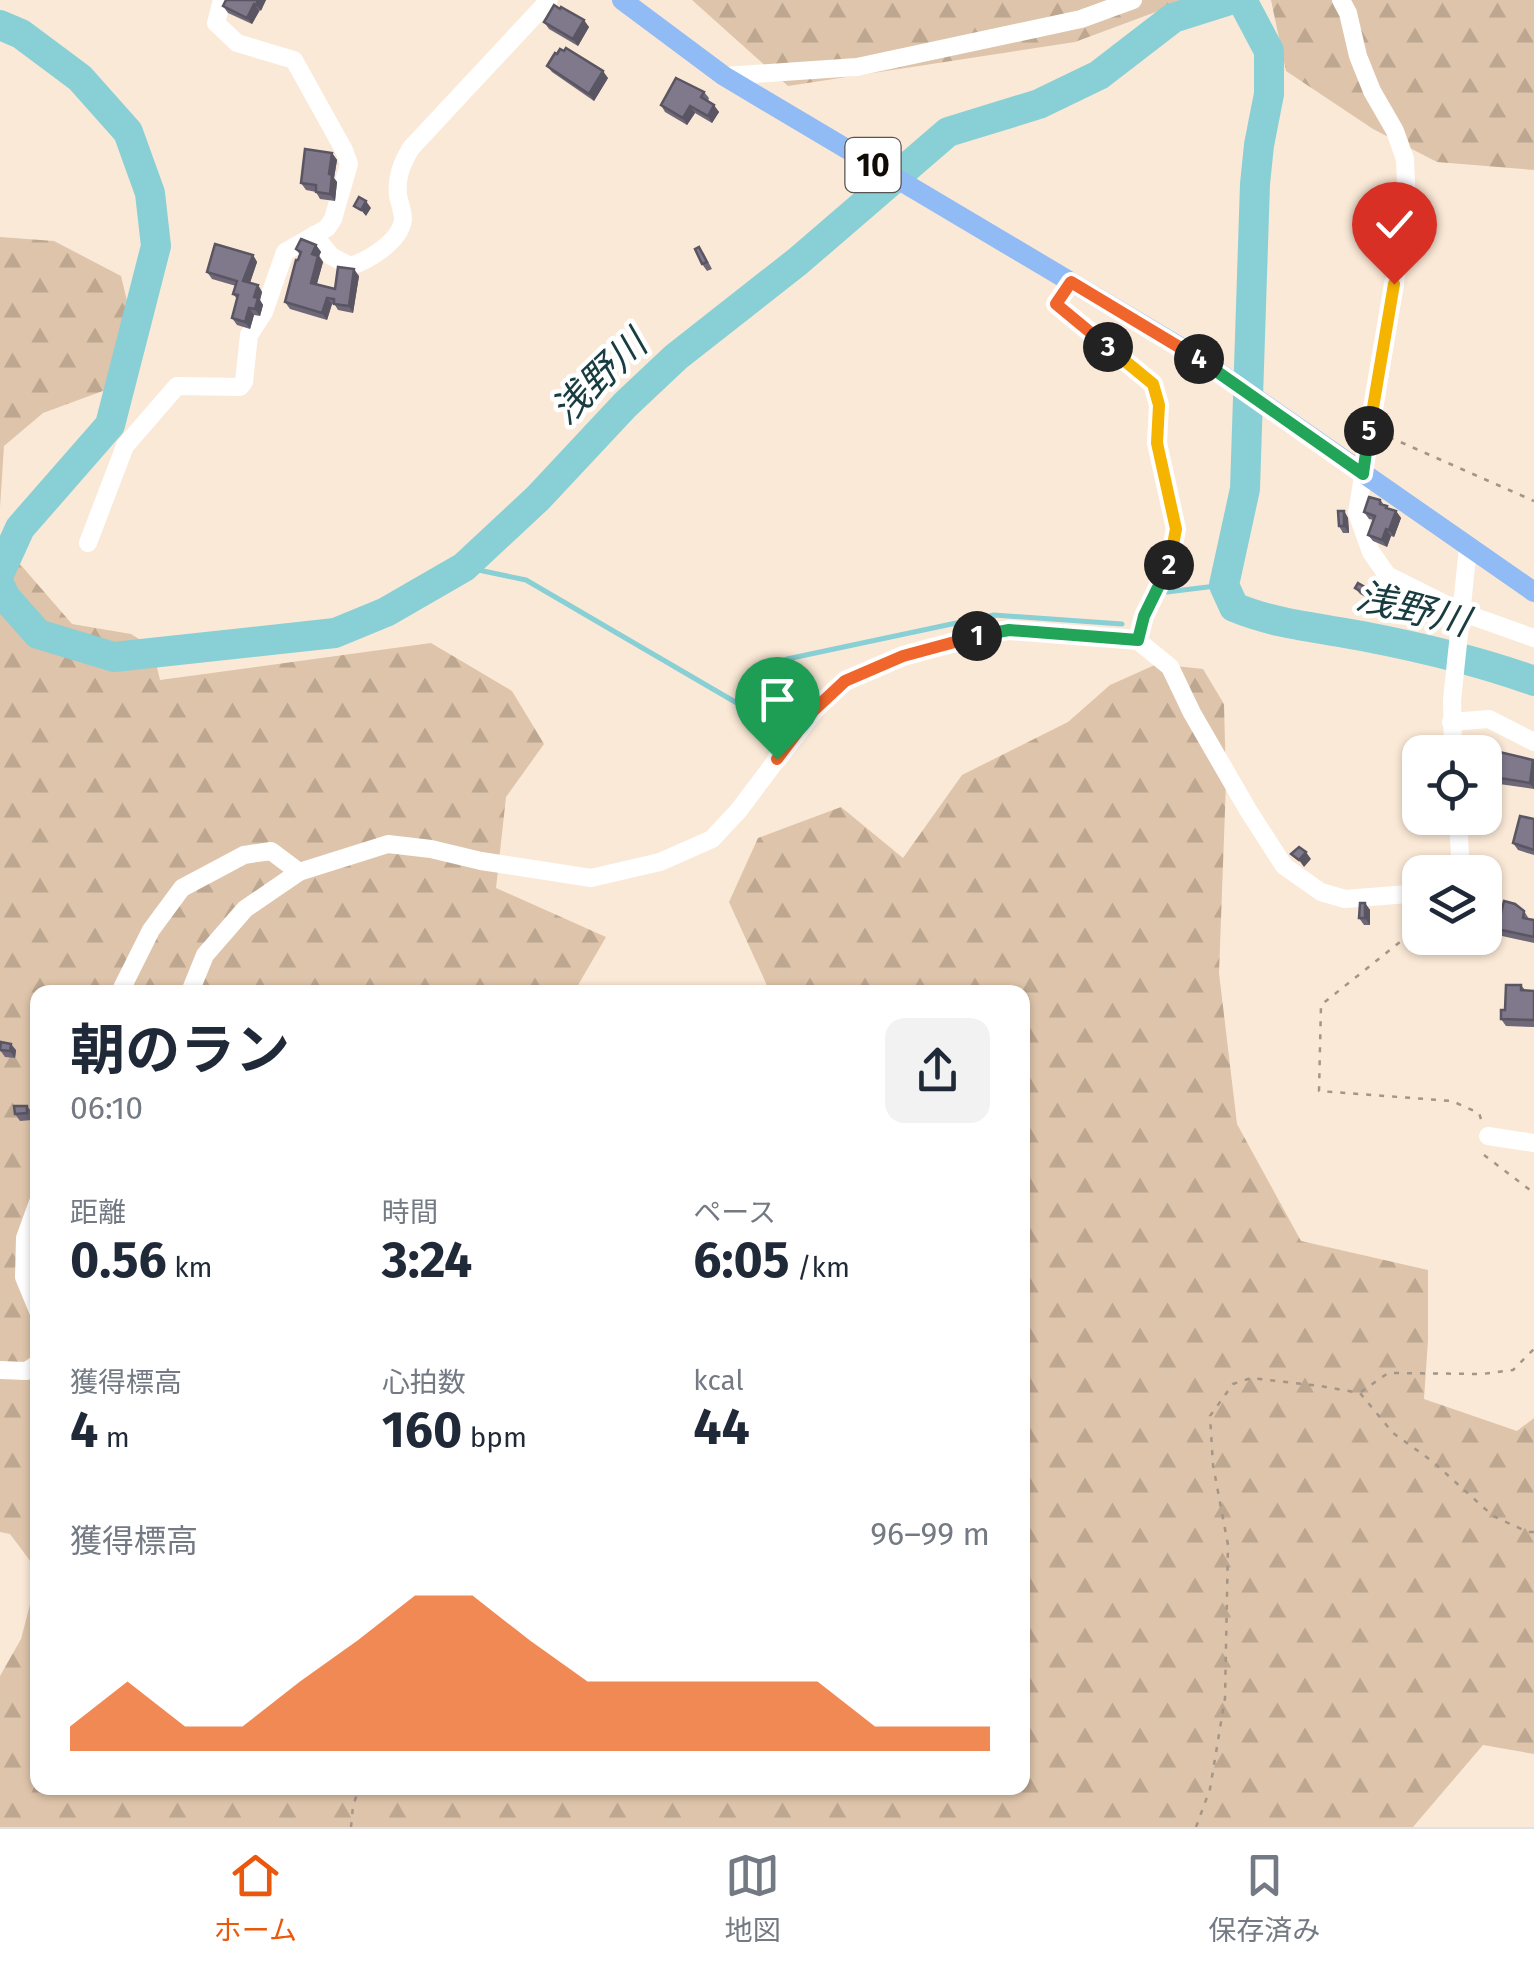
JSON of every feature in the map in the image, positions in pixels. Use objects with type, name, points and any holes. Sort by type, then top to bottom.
[{"type":"main road","name":"10","points":[[622,0],[724,76],[1192,354],[1534,592]]},
{"type":"street","points":[[88,543],[126,446],[177,386],[240,387],[244,382],[250,335],[264,312],[285,252],[327,228],[349,164],[294,60],[237,43],[216,23],[222,0]]},
{"type":"street","points":[[314,235],[331,256],[350,266],[367,261],[398,234],[403,218],[398,193],[400,165],[411,148],[549,0]]},
{"type":"street","points":[[724,76],[856,67],[1081,19],[1133,0]]},
{"type":"street","points":[[1341,0],[1358,56],[1405,160],[1406,208],[1357,512],[1371,552],[1387,575],[1460,621],[1534,638]]},
{"type":"street","points":[[1452,735],[1468,548]]},
{"type":"street","points":[[193,985],[205,955],[245,909],[299,872],[388,844],[591,878],[660,862],[712,838],[739,810],[814,710],[845,681],[903,656],[1009,630],[1138,640],[1170,667],[1192,713],[1284,866],[1321,892],[1345,899],[1402,894]]},
{"type":"street","points":[[1451,722],[1489,720],[1534,742]]},
{"type":"street","points":[[124,985],[151,930],[182,888],[244,854],[270,851],[299,872]]},
{"type":"street","points":[[1488,1136],[1534,1143]]},
{"type":"street","points":[[30,1224],[25,1238],[24,1277],[30,1292]]},
{"type":"street","points":[[0,1370],[30,1369]]},
{"type":"path","points":[[1071,282],[1056,304],[1153,384],[1159,405],[1157,443],[1176,529],[1172,560],[1144,616],[1138,640]]},
{"type":"path","points":[[1370,428],[1534,501]]},
{"type":"path","points":[[1402,940],[1321,1005],[1319,1091],[1452,1102],[1478,1113],[1488,1136],[1484,1155],[1534,1193]]},
{"type":"path","points":[[1360,1393],[1388,1373],[1482,1374],[1513,1370],[1534,1349]]},
{"type":"path","points":[[1196,1827],[1210,1789],[1226,1698],[1228,1545],[1210,1416],[1233,1384],[1251,1378],[1360,1393],[1393,1432],[1493,1516],[1534,1532]]},
{"type":"path","points":[[351,1827],[357,1795]]},
{"type":"green space","points":[[692,0],[1188,0],[1075,42],[788,86]]},
{"type":"green space","points":[[1271,0],[1534,0],[1534,170],[1437,162],[1373,129],[1286,71]]},
{"type":"green space","points":[[0,237],[54,241],[121,276],[132,322],[119,385],[43,413],[4,446],[0,508]]},
{"type":"green space","points":[[0,541],[72,624],[131,634],[152,647],[160,680],[431,643],[512,691],[544,744],[506,797],[496,888],[606,937],[578,985],[30,985],[30,1561],[10,1534],[0,1532]]},
{"type":"green space","points":[[1157,664],[1203,669],[1224,704],[1226,783],[1219,973],[1237,1124],[1301,1241],[1428,1270],[1424,1399],[1517,1431],[1534,1418],[1534,1754],[1483,1745],[1413,1827],[0,1827],[0,1676],[21,1639],[30,1605],[30,1795],[1030,1795],[1030,985],[767,985],[729,902],[758,838],[841,807],[903,858],[962,775],[1068,722],[1110,685]]},
{"type":"building","points":[[226,0],[258,0],[247,18],[223,6]]},
{"type":"building","points":[[554,5],[584,20],[573,39],[544,22]]},
{"type":"building","points":[[566,48],[603,71],[589,94],[547,66],[555,53]]},
{"type":"building","points":[[676,78],[704,92],[701,97],[714,105],[708,116],[690,106],[683,118],[661,105]]},
{"type":"building","points":[[305,149],[332,153],[330,194],[316,192],[316,185],[301,183]]},
{"type":"building","points":[[359,197],[366,201],[361,210],[354,206]]},
{"type":"building","points":[[301,239],[316,245],[312,254],[318,256],[311,283],[335,289],[338,267],[354,269],[349,306],[334,304],[334,299],[327,298],[322,313],[285,302],[301,252],[296,249]]},
{"type":"building","points":[[215,244],[253,255],[243,281],[258,285],[254,297],[258,298],[255,309],[249,308],[245,322],[232,318],[237,281],[207,272]]},
{"type":"building","points":[[699,247],[707,262],[702,264],[695,249]]},
{"type":"building","points":[[1369,497],[1396,511],[1382,540],[1368,535],[1375,516],[1364,512]]},
{"type":"building","points":[[1338,511],[1344,511],[1344,526],[1339,526]]},
{"type":"building","points":[[1358,583],[1372,591],[1369,596],[1355,588]]},
{"type":"building","points":[[1502,753],[1533,760],[1530,783],[1502,778]]},
{"type":"building","points":[[1520,816],[1534,819],[1534,850],[1513,843]]},
{"type":"building","points":[[1299,847],[1306,852],[1299,860],[1291,854]]},
{"type":"building","points":[[1504,901],[1524,911],[1523,918],[1534,920],[1534,937],[1502,930]]},
{"type":"building","points":[[1360,903],[1365,903],[1365,918],[1359,918]]},
{"type":"building","points":[[1506,985],[1521,985],[1521,990],[1534,991],[1534,1020],[1501,1019]]},
{"type":"building","points":[[1,1042],[11,1044],[10,1051],[0,1050]]},
{"type":"building","points":[[14,1106],[27,1106],[27,1113],[15,1114]]},
{"type":"waterway","name":"浅野川","points":[[0,586],[38,634],[114,657],[335,633],[386,612],[464,567],[538,498],[676,357],[797,262],[948,132],[1039,104],[1099,75],[1173,18],[1230,0]]},
{"type":"waterway","name":"浅野川","points":[[1242,0],[1269,51],[1269,94],[1255,184],[1245,489],[1224,585],[1234,607],[1249,613],[1427,650],[1534,681]]},
{"type":"waterway","name":"浅野川","points":[[0,25],[21,34],[80,78],[128,132],[150,193],[156,246],[110,425],[20,528],[0,572]]},
{"type":"waterway","points":[[464,567],[526,580],[742,706],[787,659],[994,615],[1122,624]]},
{"type":"waterway","points":[[1167,592],[1224,585]]},
{"type":"route","points":[[777,759],[814,710],[845,681],[903,656],[1009,630],[1138,640],[1144,616],[1172,560],[1176,529],[1157,443],[1159,405],[1153,384],[1056,304],[1071,282],[1192,354],[1363,474],[1394,284]]}]
